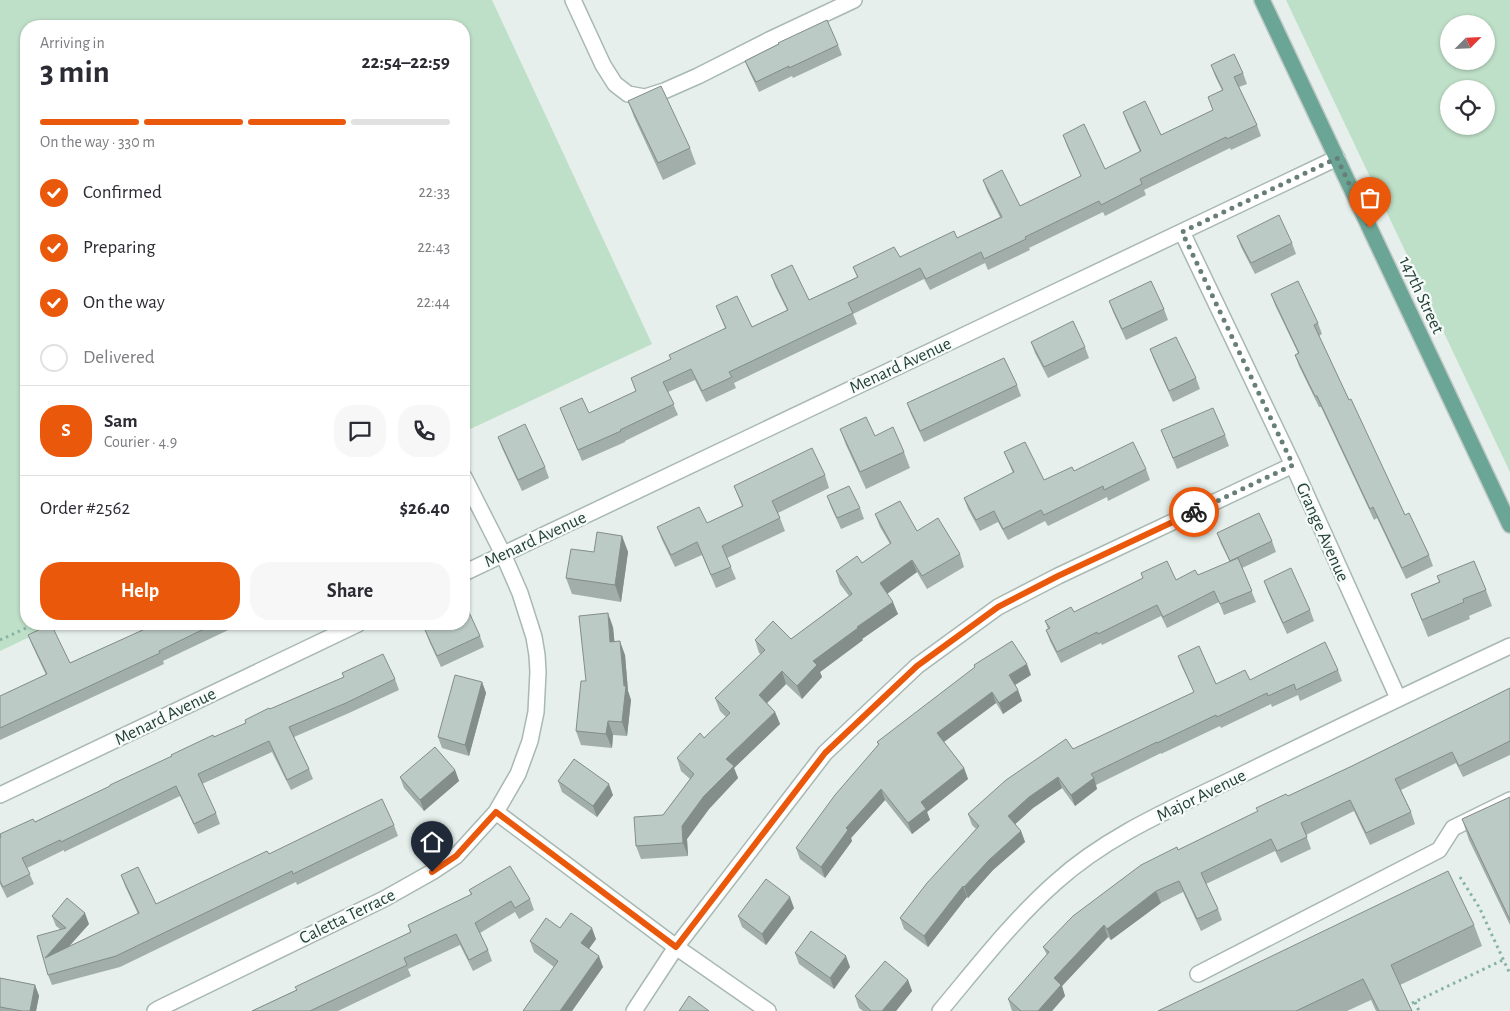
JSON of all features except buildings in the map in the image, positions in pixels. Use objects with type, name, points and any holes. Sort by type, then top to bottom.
[{"type":"main road","name":"147th Street","points":[[1262,0],[1510,525]]},
{"type":"street","points":[[573,0],[603,64],[615,84],[628,94],[646,97],[698,76],[846,2]]},
{"type":"street","name":"Menard Avenue","points":[[470,570],[1337,158]]},
{"type":"street","name":"Grange Avenue","points":[[1182,232],[1293,465],[1398,698]]},
{"type":"street","points":[[634,1011],[676,947],[825,753],[917,666],[998,607],[1058,576],[1293,465]]},
{"type":"street","name":"Caletta Terrace","points":[[155,1011],[384,899],[432,872],[456,856],[496,812],[518,774],[530,741],[536,712],[537,655],[520,593],[503,554],[470,489]]},
{"type":"street","name":"Menard Avenue","points":[[0,795],[345,630]]},
{"type":"street","name":"Major Avenue","points":[[940,1011],[1015,922],[1056,882],[1110,842],[1142,824],[1398,698],[1510,646]]},
{"type":"street","points":[[1198,974],[1439,850],[1453,828],[1510,800]]},
{"type":"street","points":[[496,812],[676,947],[768,1011]]},
{"type":"path","points":[[0,640],[22,630]]},
{"type":"path","points":[[1460,877],[1479,907],[1510,974]]},
{"type":"path","points":[[1406,1007],[1503,960]]},
{"type":"path","points":[[1415,1002],[1419,1011]]},
{"type":"green space","points":[[0,0],[492,0],[652,344],[470,429],[470,20],[20,20],[20,630],[44,630],[0,651]]},
{"type":"green space","points":[[1286,0],[1510,0],[1510,472]]},
{"type":"way so far","points":[[1194,512],[1293,465],[1182,232],[1337,158],[1370,228]]},
{"type":"route","points":[[432,872],[456,856],[496,812],[676,947],[825,753],[917,666],[998,607],[1058,576],[1194,512]]}]
